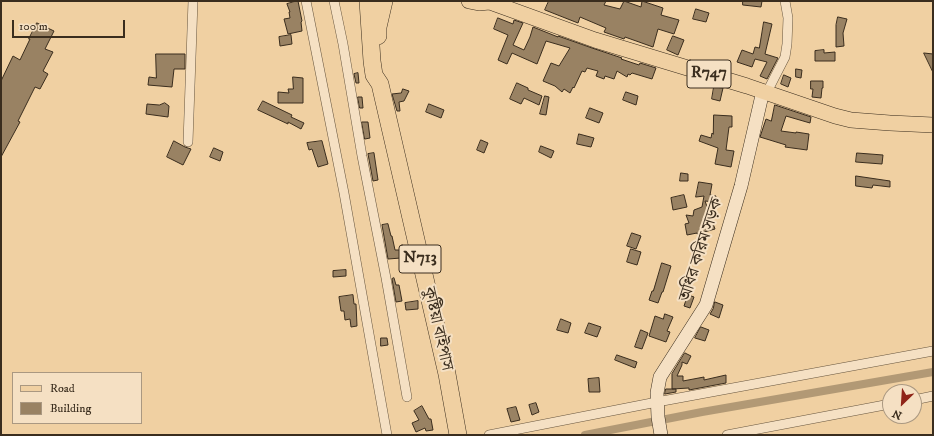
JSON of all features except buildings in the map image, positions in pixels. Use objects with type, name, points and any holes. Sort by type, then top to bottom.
[{"type":"highway","points":[[361,1],[374,42]]},
{"type":"highway","name":"কুষ্টিয়া বাইপাস","points":[[368,1],[374,42]]},
{"type":"highway","name":"কুষ্টিয়া বাইপাস","points":[[376,1],[372,61],[374,75],[380,84],[447,374],[458,435]]},
{"type":"highway","points":[[374,42],[384,1]]},
{"type":"main road","points":[[469,1],[479,3],[488,2]]},
{"type":"main road","name":"R747","points":[[488,2],[595,40],[765,91],[835,116],[851,120],[933,125]]},
{"type":"main road","name":"অধির করিম সড়ক","points":[[661,435],[656,393],[660,377],[706,305],[741,186],[765,91]]},
{"type":"street","points":[[188,142],[193,1]]},
{"type":"street","points":[[306,1],[344,194],[387,435]]},
{"type":"street","points":[[334,1],[407,397]]},
{"type":"street","points":[[765,91],[785,57],[788,44],[788,18],[785,1]]},
{"type":"street","points":[[489,435],[933,351]]},
{"type":"street","points":[[922,398],[933,396]]},
{"type":"street","points":[[727,435],[882,406]]},
{"type":"waterway","points":[[585,435],[702,412],[933,372]]}]
